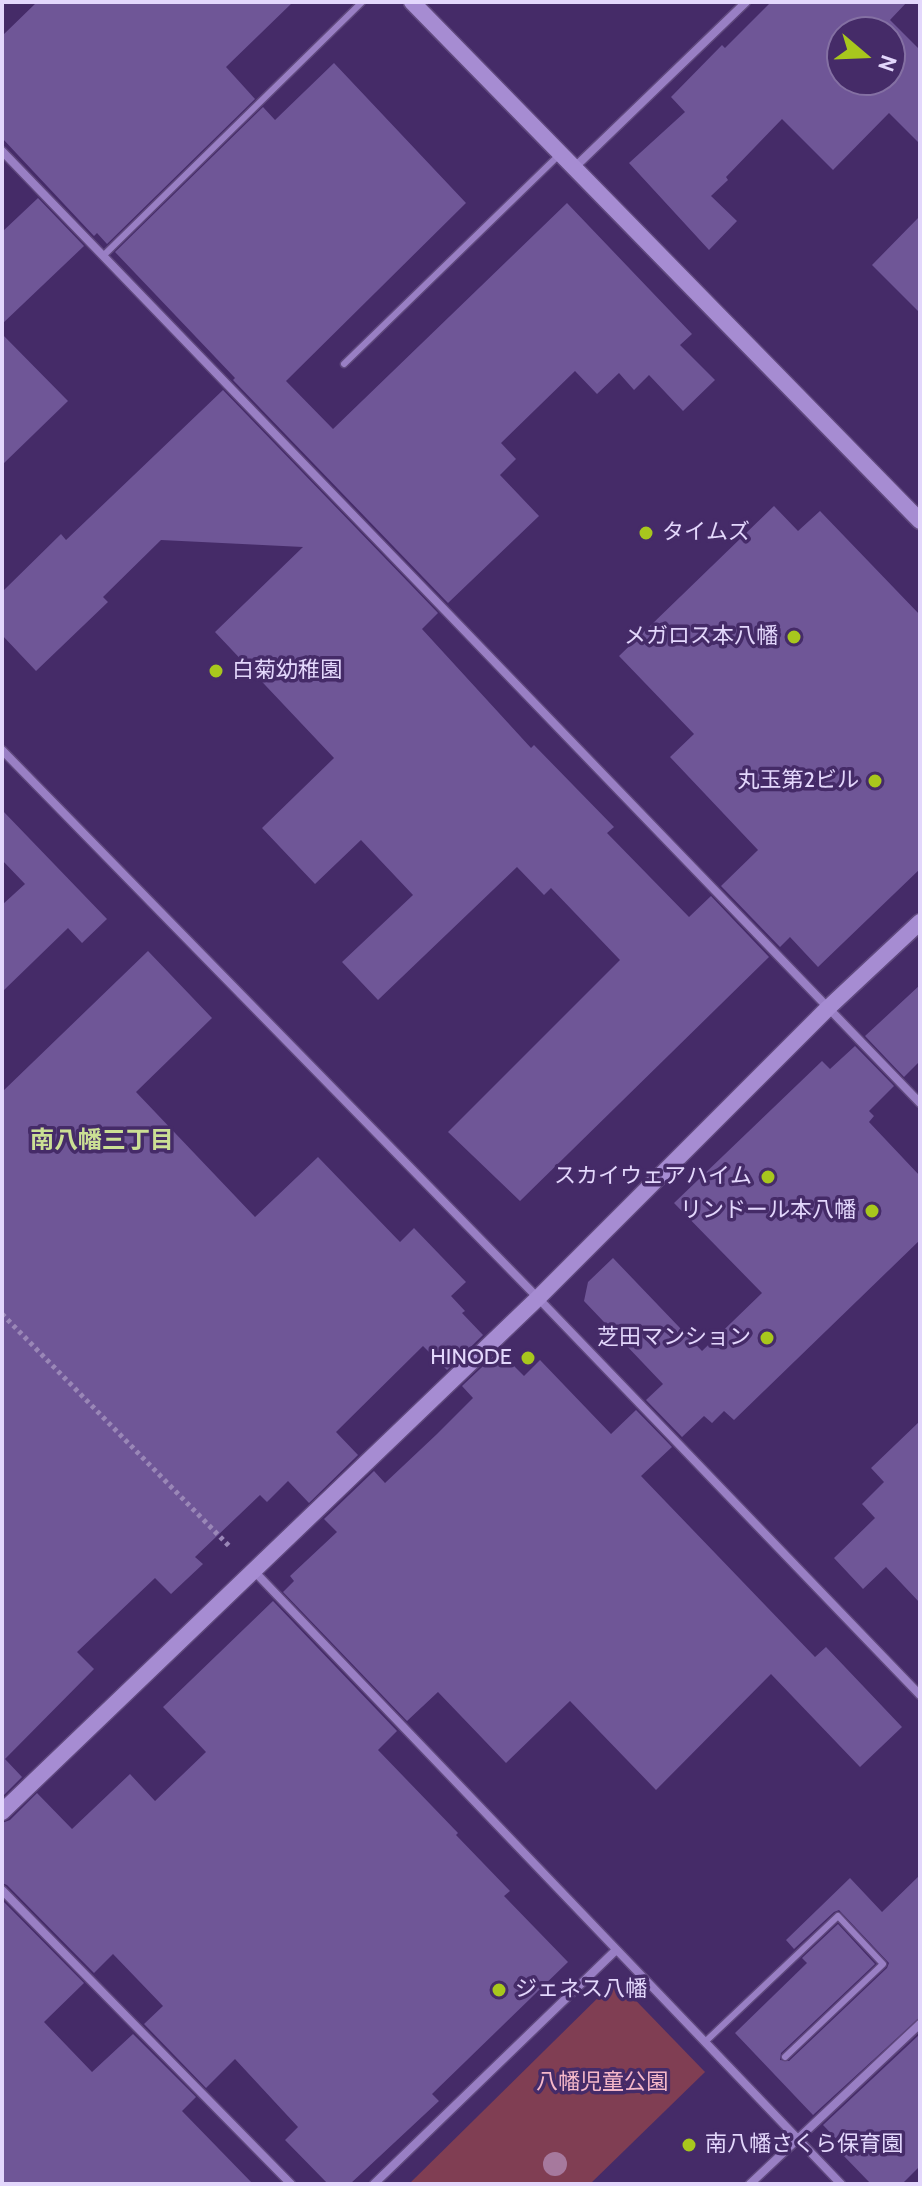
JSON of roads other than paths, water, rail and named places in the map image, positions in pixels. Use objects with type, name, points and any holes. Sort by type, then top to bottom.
[{"type":"street","points":[[412,2],[920,521]]},
{"type":"street","points":[[574,168],[746,2]]},
{"type":"street","points":[[3,154],[920,1103]]},
{"type":"street","points":[[2,750],[538,1298],[920,1695]]},
{"type":"street","points":[[2,1812],[538,1298],[828,1008],[920,922]]},
{"type":"street","points":[[254,1571],[841,2184]]},
{"type":"street","points":[[2,1890],[291,2184]]},
{"type":"street","points":[[374,2184],[615,1951]]},
{"type":"street","points":[[750,2184],[920,2024]]},
{"type":"lane","points":[[103,256],[362,2]]},
{"type":"lane","points":[[344,364],[561,154]]},
{"type":"lane","points":[[705,2042],[838,1916],[883,1964],[785,2057]]},
{"type":"place","name":"タイムズ","points":[[646,533]]},
{"type":"place","name":"メガロス本八幡","points":[[794,637]]},
{"type":"place","name":"白菊幼稚園","points":[[216,671]]},
{"type":"place","name":"丸玉第2ビル","points":[[875,781]]},
{"type":"place","name":"スカイウェアハイム","points":[[768,1177]]},
{"type":"place","name":"リンドール本八幡","points":[[872,1211]]},
{"type":"place","name":"芝田マンション","points":[[767,1338]]},
{"type":"place","name":"HINODE","points":[[528,1358]]},
{"type":"place","name":"ジェネス八幡","points":[[499,1990]]},
{"type":"place","name":"南八幡さくら保育園","points":[[689,2145]]},
{"type":"district","name":"南八幡三丁目","points":[[102,1141]]},
{"type":"park label","name":"八幡児童公園","points":[[602,2083]]}]
